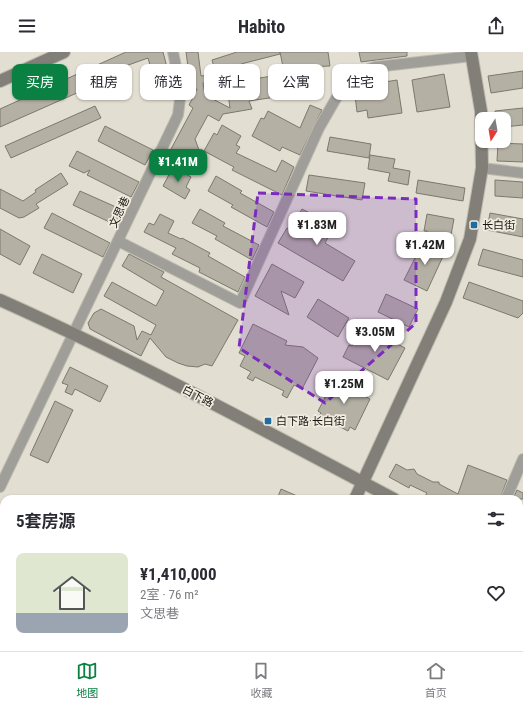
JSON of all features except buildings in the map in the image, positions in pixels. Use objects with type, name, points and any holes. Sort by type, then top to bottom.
[{"type":"main road","points":[[0,81],[64,52]]},
{"type":"main road","points":[[357,495],[449,295],[470,239],[482,168],[481,111],[472,54]]},
{"type":"main road","name":"白下路","points":[[0,300],[75,334],[386,495]]},
{"type":"street","name":"文思巷","points":[[0,487],[75,334],[178,115],[181,91],[173,52]]},
{"type":"street","points":[[118,241],[240,303],[319,128],[349,76],[375,67],[472,54]]},
{"type":"street","points":[[482,168],[523,173]]},
{"type":"street","points":[[508,495],[523,459]]},
{"type":"highlighted area","points":[[258,193],[416,199],[416,323],[325,403],[239,348]]},
{"type":"place","name":"长白街","points":[[474,225]]},
{"type":"place","name":"白下路·长白街","points":[[268,421]]}]
